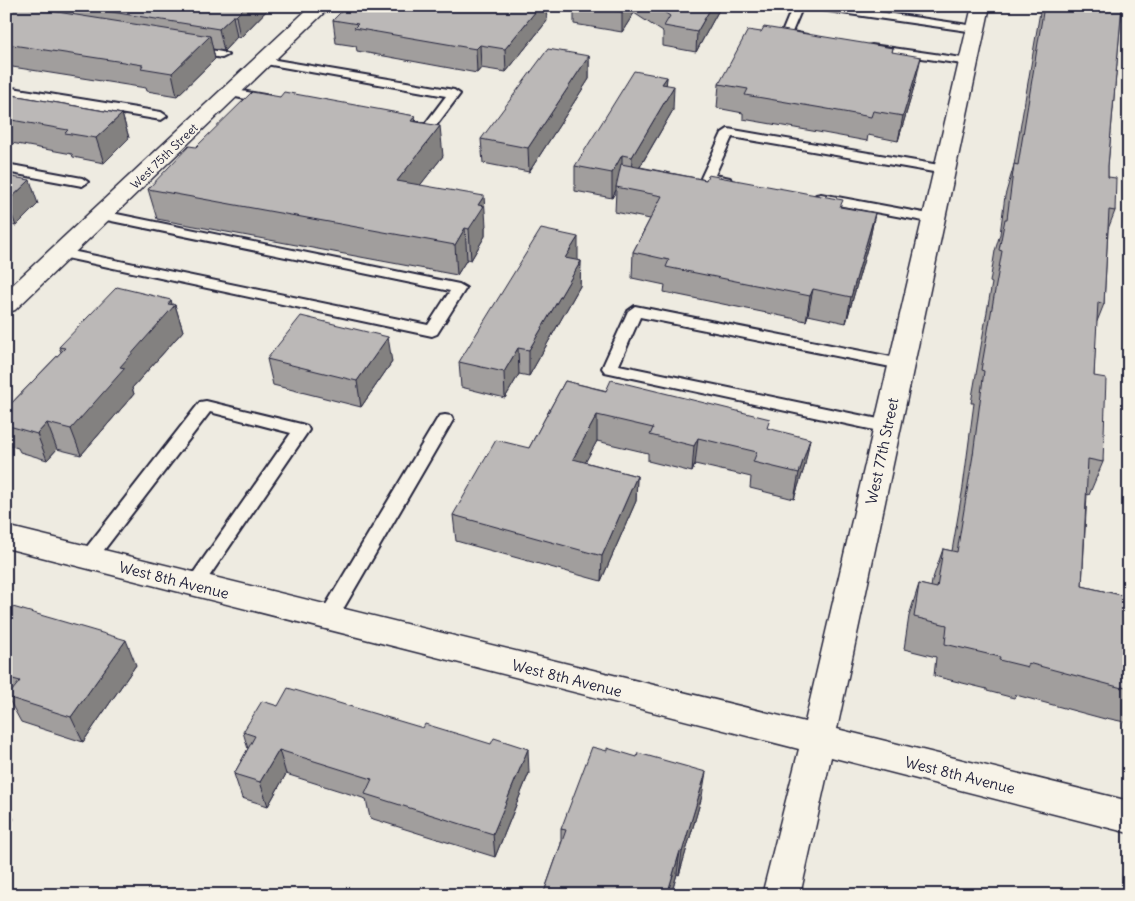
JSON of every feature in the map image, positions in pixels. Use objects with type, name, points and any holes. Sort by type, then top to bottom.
[{"type":"street","name":"West 75th Street","points":[[6,305],[322,6]]},
{"type":"street","name":"West 77th Street","points":[[781,895],[818,740],[978,18]]},
{"type":"street","name":"West 8th Avenue","points":[[6,537],[1129,817]]},
{"type":"lane","points":[[798,6],[786,35],[815,39]]},
{"type":"lane","points":[[814,6],[978,18]]},
{"type":"lane","points":[[863,46],[969,62]]},
{"type":"lane","points":[[182,49],[222,55]]},
{"type":"lane","points":[[264,61],[454,94],[428,128],[400,123]]},
{"type":"lane","points":[[6,90],[161,116]]},
{"type":"lane","points":[[230,93],[287,103]]},
{"type":"lane","points":[[735,183],[707,178],[728,133],[944,170]]},
{"type":"lane","points":[[6,168],[82,182]]},
{"type":"lane","points":[[811,196],[934,218]]},
{"type":"lane","points":[[62,253],[432,331],[459,288],[102,215]]},
{"type":"lane","points":[[888,427],[610,368],[635,311],[902,364]]},
{"type":"lane","points":[[88,558],[206,406],[301,430],[194,585]]},
{"type":"lane","points":[[328,618],[445,420]]},
{"type":"building","points":[[6,6],[19,6],[210,36],[172,73],[141,68],[143,65],[6,44]]},
{"type":"building","points":[[74,6],[246,6],[219,29]]},
{"type":"building","points":[[347,6],[540,6],[505,49],[480,45],[476,49],[354,28],[358,24],[333,20]]},
{"type":"building","points":[[586,6],[626,6],[622,12]]},
{"type":"building","points":[[655,6],[712,6],[697,32],[664,26],[670,16]]},
{"type":"building","points":[[1044,6],[1122,6],[1108,166],[1108,177],[1116,178],[1115,211],[1109,210],[1104,304],[1098,302],[1094,376],[1106,378],[1103,462],[1088,459],[1082,586],[1129,597],[1129,688],[1122,686],[1122,688],[1028,663],[1028,667],[999,660],[1000,657],[945,644],[947,625],[914,617],[919,584],[937,588],[943,549],[957,552],[973,455],[984,371],[981,370],[1002,251],[999,250],[1005,219],[1007,219],[1014,164],[1018,165]]},
{"type":"building","points":[[764,27],[893,48],[892,52],[921,57],[903,116],[873,111],[871,117],[745,95],[748,89],[719,84],[748,30],[761,32]]},
{"type":"building","points":[[548,49],[589,56],[528,148],[481,139]]},
{"type":"building","points":[[634,71],[667,77],[662,84],[674,86],[632,157],[622,155],[612,173],[575,166]]},
{"type":"building","points":[[252,92],[280,97],[284,92],[415,116],[411,121],[440,126],[397,181],[484,196],[478,205],[484,206],[469,229],[465,228],[455,245],[148,189],[189,146],[196,147]]},
{"type":"building","points":[[6,94],[122,114],[96,138],[65,133],[68,130],[6,119]]},
{"type":"building","points":[[621,164],[706,180],[708,175],[843,200],[840,207],[875,213],[851,297],[813,289],[810,296],[666,267],[669,260],[633,252],[662,196],[616,187]]},
{"type":"building","points":[[6,176],[30,180],[7,202],[6,202]]},
{"type":"building","points":[[541,229],[578,237],[565,258],[581,261],[529,350],[518,348],[504,372],[459,362]]},
{"type":"building","points":[[117,287],[171,300],[168,304],[175,305],[120,367],[125,368],[71,429],[47,423],[37,434],[9,426],[12,423],[6,422],[6,409],[65,348],[59,347]]},
{"type":"building","points":[[301,316],[388,337],[357,381],[267,359]]},
{"type":"building","points":[[611,380],[770,419],[767,428],[810,439],[799,473],[753,462],[757,452],[698,438],[694,446],[650,435],[653,428],[597,415],[573,459],[637,476],[602,556],[453,515],[496,440],[529,448],[565,381],[606,391]]},
{"type":"building","points":[[6,605],[126,640],[71,717],[7,697],[20,681],[6,677]]},
{"type":"building","points":[[288,688],[423,728],[425,724],[491,744],[494,738],[528,749],[493,834],[365,794],[372,779],[279,750],[260,782],[234,774],[255,736],[243,732],[262,701],[278,706]]},
{"type":"building","points":[[592,747],[607,751],[607,748],[637,757],[638,753],[706,772],[667,895],[543,895],[566,830],[561,829]]}]
